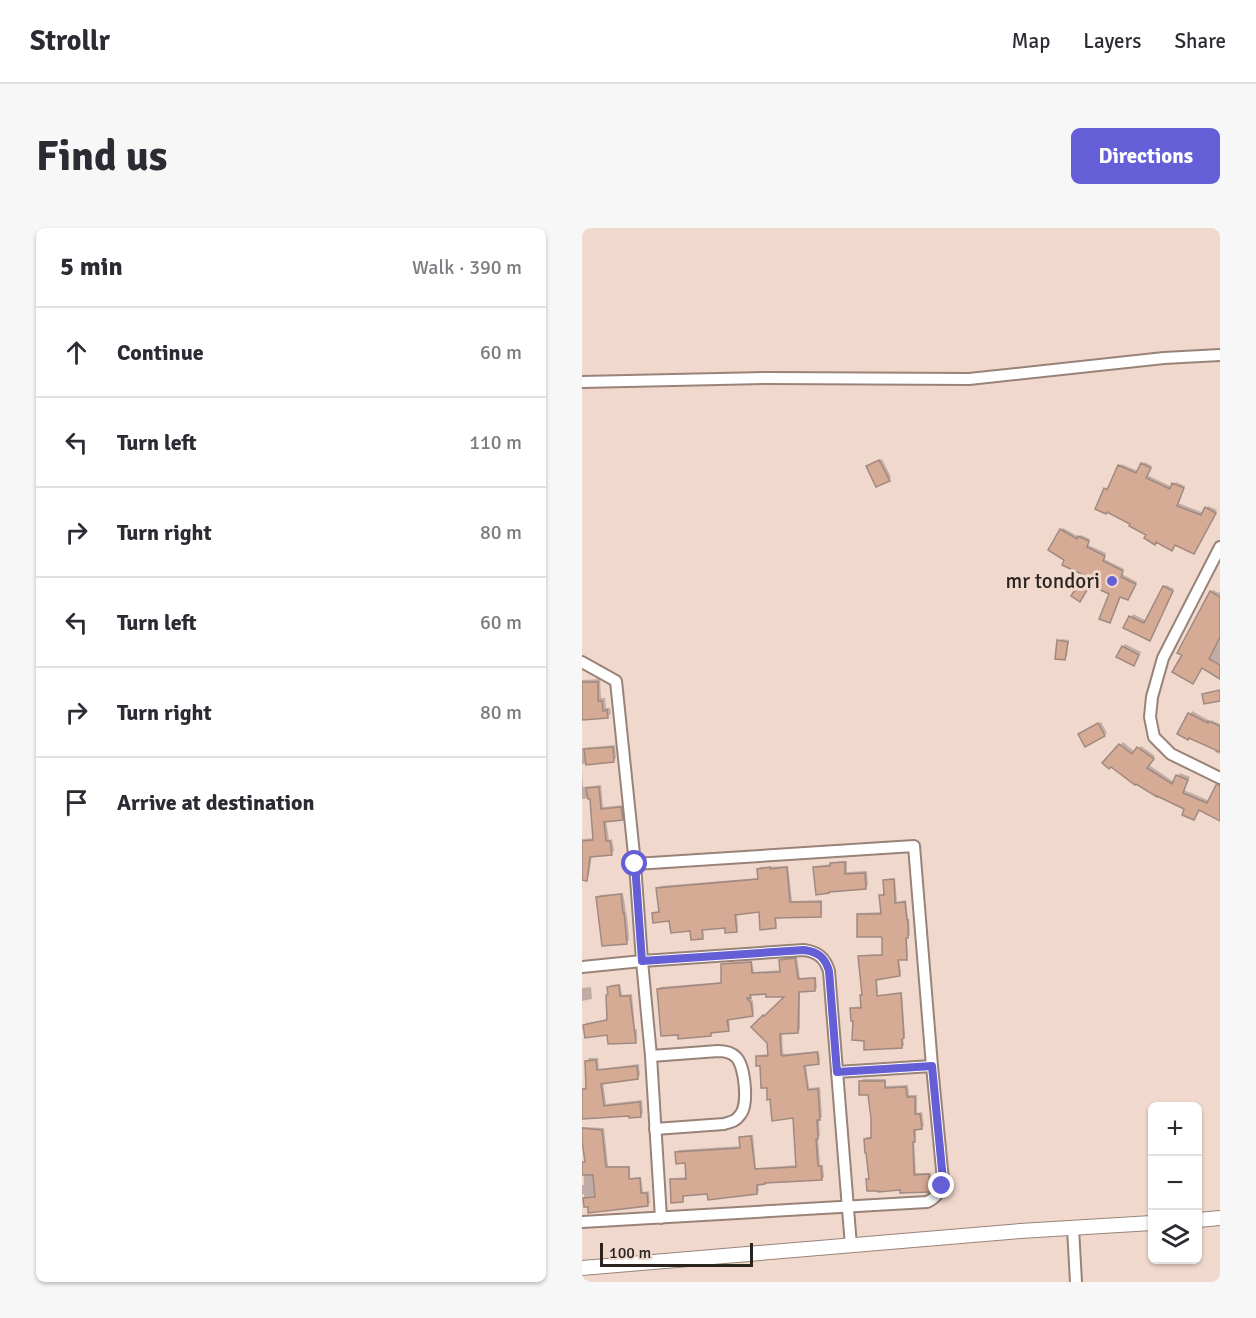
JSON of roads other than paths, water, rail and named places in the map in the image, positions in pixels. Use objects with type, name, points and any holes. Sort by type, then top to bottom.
[{"type":"street","points":[[582,382],[767,378],[969,379],[1164,358],[1220,355]]},
{"type":"street","points":[[1220,547],[1163,658],[1152,697],[1150,717],[1155,737],[1171,754],[1220,778]]},
{"type":"street","points":[[582,662],[616,681],[635,864],[651,1056],[661,1218]]},
{"type":"street","points":[[582,1222],[927,1202],[939,1194],[943,1180],[914,846],[635,864]]},
{"type":"street","points":[[582,967],[804,950],[813,951],[821,956],[829,971],[851,1246]]},
{"type":"street","points":[[651,1056],[727,1052],[735,1056],[740,1063],[745,1100],[740,1116],[733,1122],[656,1129]]},
{"type":"street","points":[[837,1072],[932,1066]]},
{"type":"street","points":[[1202,1220],[1220,1218]]},
{"type":"street","points":[[582,1268],[1148,1223]]},
{"type":"street","points":[[1073,1228],[1076,1282]]},
{"type":"place","name":"mr tondori","points":[[1112,581]]}]
